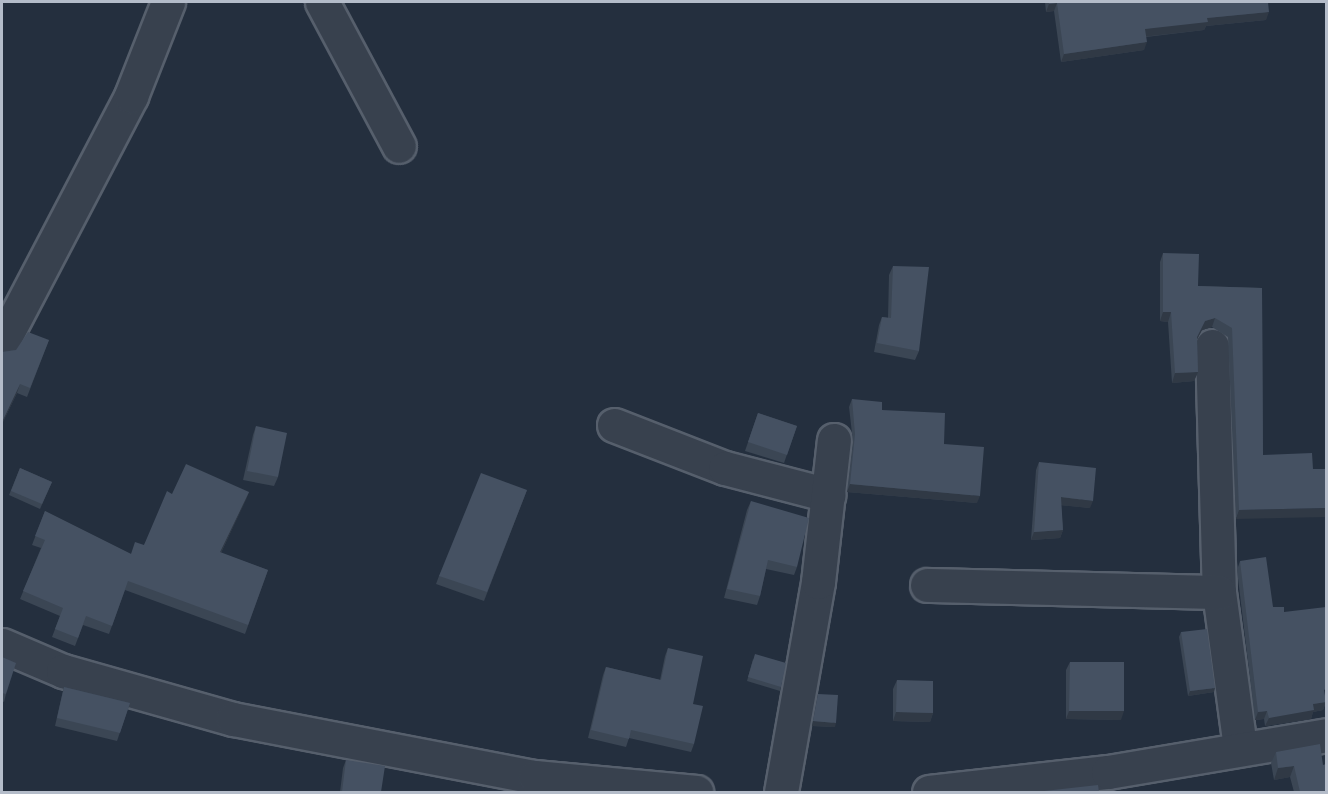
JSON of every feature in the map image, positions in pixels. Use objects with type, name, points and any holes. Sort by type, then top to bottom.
[{"type":"street","points":[[2,343],[130,96],[168,2]]},
{"type":"street","points":[[322,2],[399,146]]},
{"type":"street","points":[[1212,346],[1219,592],[1240,748]]},
{"type":"street","points":[[614,425],[725,468],[829,495]]},
{"type":"street","points":[[782,792],[829,495],[834,440]]},
{"type":"street","points":[[927,585],[1219,592]]},
{"type":"street","points":[[2,645],[63,671],[245,722],[535,777],[696,792]]},
{"type":"street","points":[[929,792],[1108,772],[1326,735]]},
{"type":"building","points":[[1049,2],[1268,2],[1269,12],[1207,18],[1208,22],[1145,29],[1147,42],[1064,54],[1057,3],[1049,4]]},
{"type":"building","points":[[1163,253],[1199,254],[1198,286],[1262,288],[1263,455],[1312,453],[1313,469],[1326,469],[1326,508],[1239,510],[1232,328],[1215,318],[1205,321],[1197,337],[1198,372],[1175,373],[1171,312],[1163,312]]},
{"type":"building","points":[[893,266],[929,267],[919,351],[877,343],[882,317],[891,318]]},
{"type":"building","points":[[28,332],[49,340],[30,388],[20,384],[2,422],[2,352],[16,350]]},
{"type":"building","points":[[852,399],[882,402],[882,410],[945,413],[944,444],[984,447],[980,496],[850,484],[855,434]]},
{"type":"building","points":[[758,413],[797,426],[787,455],[748,442]]},
{"type":"building","points":[[256,426],[287,433],[278,477],[247,471]]},
{"type":"building","points":[[1039,462],[1096,468],[1093,501],[1061,497],[1063,530],[1034,532]]},
{"type":"building","points":[[186,464],[249,492],[220,552],[268,570],[248,625],[128,581],[112,626],[86,616],[78,638],[55,629],[63,608],[23,591],[45,540],[35,536],[45,511],[131,554],[135,542],[144,545],[167,491],[172,494]]},
{"type":"building","points":[[20,468],[52,482],[42,504],[11,491]]},
{"type":"building","points":[[481,473],[527,490],[487,592],[439,576]]},
{"type":"building","points":[[751,501],[809,518],[797,567],[768,560],[760,596],[727,589]]},
{"type":"building","points":[[1266,557],[1273,607],[1284,607],[1284,612],[1326,607],[1326,689],[1324,690],[1326,702],[1313,704],[1314,710],[1269,718],[1267,711],[1258,712],[1240,561]]},
{"type":"building","points":[[1207,629],[1215,688],[1190,691],[1181,632]]},
{"type":"building","points":[[668,648],[703,656],[693,704],[703,706],[694,744],[631,730],[629,739],[591,730],[606,667],[661,680]]},
{"type":"building","points":[[755,654],[786,663],[781,687],[748,677]]},
{"type":"building","points":[[2,657],[16,663],[6,694],[2,693]]},
{"type":"building","points":[[1070,662],[1124,662],[1124,711],[1069,711]]},
{"type":"building","points":[[897,680],[933,681],[933,713],[896,712]]},
{"type":"building","points":[[64,687],[130,703],[120,733],[57,718]]},
{"type":"building","points":[[818,694],[838,695],[836,723],[813,721]]},
{"type":"building","points":[[1320,744],[1323,765],[1326,764],[1326,792],[1300,792],[1294,766],[1278,768],[1276,752]]},
{"type":"building","points":[[346,760],[385,766],[381,792],[342,792]]},
{"type":"building","points":[[1098,785],[1099,792],[1035,792]]}]
